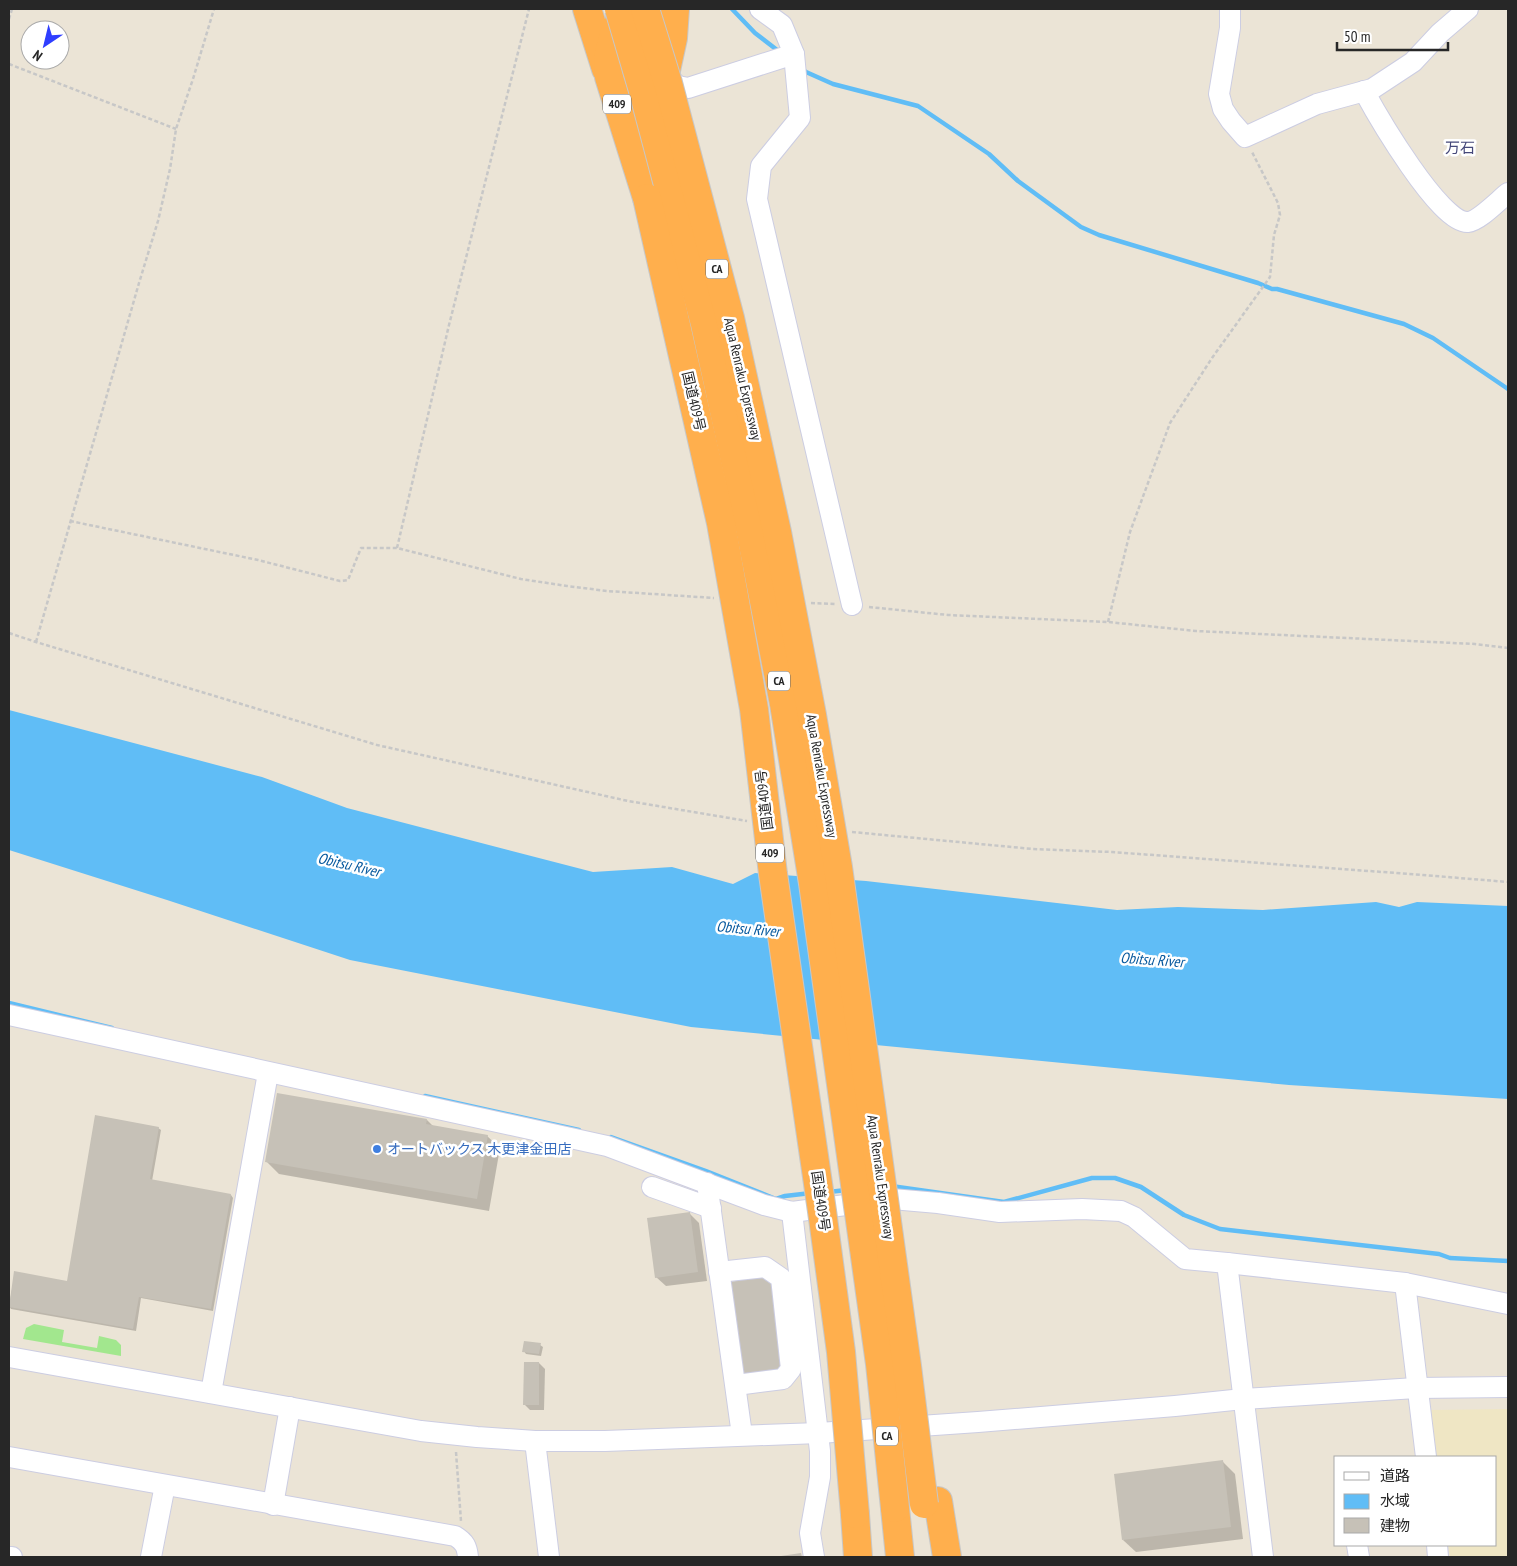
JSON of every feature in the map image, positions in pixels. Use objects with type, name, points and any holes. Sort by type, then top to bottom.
[{"type":"highway","points":[[587,9],[609,78]]},
{"type":"highway","name":"Aqua Renraku Expressway","points":[[619,9],[642,87],[705,324],[758,568],[784,704],[813,883],[880,1364],[889,1508],[900,1557]]},
{"type":"highway","name":"国道409号","points":[[624,9],[614,34],[608,57],[609,78],[647,198],[721,523],[754,710],[773,874],[841,1352],[858,1557]]},
{"type":"highway","name":"Aqua Renraku Expressway","points":[[645,9],[668,83],[730,318],[779,542],[812,715],[838,867],[907,1366],[928,1442],[931,1503]]},
{"type":"highway","name":"国道409号","points":[[647,198],[647,160],[673,38],[674,9]]},
{"type":"highway","points":[[930,1557],[931,1503]]},
{"type":"highway","points":[[931,1503],[947,1557]]},
{"type":"highway","points":[[889,1508],[889,1557]]},
{"type":"street","points":[[760,9],[782,25],[794,54],[800,118],[761,166],[757,199],[852,605]]},
{"type":"street","points":[[1230,9],[1230,28],[1219,94],[1220,101],[1231,121],[1245,137],[1317,104],[1372,89],[1386,81],[1413,62],[1440,33],[1468,9]]},
{"type":"street","points":[[665,74],[678,86],[688,88],[794,54]]},
{"type":"street","points":[[1364,91],[1378,117],[1414,171],[1452,216],[1463,222],[1470,222],[1508,193]]},
{"type":"street","points":[[9,1015],[607,1146],[764,1205],[792,1212],[892,1199],[938,1203],[1000,1212],[1082,1209],[1120,1211],[1134,1217],[1185,1259],[1405,1283],[1508,1304]]},
{"type":"street","points":[[211,1393],[268,1073]]},
{"type":"street","points":[[707,1184],[742,1435]]},
{"type":"street","points":[[652,1187],[711,1208]]},
{"type":"street","points":[[792,1212],[819,1433],[820,1477],[810,1533],[814,1557]]},
{"type":"street","points":[[1227,1263],[1263,1557]]},
{"type":"street","points":[[719,1272],[765,1266],[781,1278],[791,1369],[783,1379],[736,1385]]},
{"type":"street","points":[[1405,1283],[1416,1388],[1426,1456]]},
{"type":"street","points":[[9,1357],[421,1431],[535,1441],[605,1441],[819,1433],[988,1421],[1244,1399],[1416,1388],[1508,1387]]},
{"type":"street","points":[[273,1505],[290,1407]]},
{"type":"street","points":[[535,1441],[549,1557]]},
{"type":"street","points":[[9,1458],[455,1536],[465,1549]]},
{"type":"street","points":[[151,1557],[165,1485]]},
{"type":"path","points":[[9,19],[12,9]]},
{"type":"path","points":[[36,642],[138,284],[158,221],[170,169],[176,129],[214,9]]},
{"type":"path","points":[[397,548],[449,325],[529,9]]},
{"type":"path","points":[[9,64],[176,129]]},
{"type":"path","points":[[1108,622],[1130,532],[1170,423],[1212,358],[1270,277],[1274,236],[1280,215],[1278,203],[1245,137]]},
{"type":"path","points":[[70,521],[258,560],[340,581],[348,580],[362,548],[397,548],[521,579],[607,591],[717,598]]},
{"type":"path","points":[[804,603],[852,605],[948,615],[1108,622],[1196,631],[1475,644],[1508,648]]},
{"type":"path","points":[[9,633],[377,745],[628,801],[752,822]]},
{"type":"path","points":[[849,832],[1033,849],[1112,852],[1508,882]]},
{"type":"path","points":[[456,1450],[465,1549]]},
{"type":"shaded area","points":[[1508,1409],[1508,1557],[1450,1557],[1448,1546],[1497,1546],[1497,1456],[1436,1456],[1430,1410]]},
{"type":"green space","points":[[34,1324],[64,1330],[62,1342],[97,1348],[99,1336],[116,1340],[121,1345],[121,1356],[23,1339],[26,1328]]},
{"type":"water","name":"Obitsu River","points":[[9,710],[262,777],[347,808],[593,872],[672,867],[733,884],[755,873],[866,881],[1117,910],[1178,907],[1263,910],[1376,902],[1399,907],[1417,902],[1508,906],[1508,1099],[1289,1085],[691,1027],[350,960],[9,850]]},
{"type":"building","name":"オートバックス 木更津金田店","points":[[277,1093],[427,1119],[426,1124],[488,1135],[477,1199],[265,1162]]},
{"type":"building","points":[[95,1115],[159,1127],[150,1179],[231,1194],[211,1309],[139,1297],[133,1329],[9,1307],[14,1271],[67,1281]]},
{"type":"building","points":[[690,1212],[698,1272],[655,1278],[647,1218]]},
{"type":"building","points":[[771,1275],[784,1368],[742,1374],[730,1282]]},
{"type":"building","points":[[524,1341],[541,1343],[539,1354],[522,1352]]},
{"type":"building","points":[[524,1362],[539,1362],[539,1405],[523,1405]]},
{"type":"building","points":[[1223,1460],[1231,1527],[1122,1540],[1114,1474]]},
{"type":"building","points":[[801,1553],[802,1557],[781,1557],[781,1556]]},
{"type":"waterway","points":[[732,9],[755,33],[781,53]]},
{"type":"waterway","points":[[801,68],[833,84],[918,106],[989,154],[1018,181],[1081,227],[1099,235],[1258,283],[1272,289],[1404,324],[1433,338],[1508,389]]},
{"type":"waterway","points":[[9,1003],[112,1028]]},
{"type":"waterway","points":[[425,1096],[579,1130]]},
{"type":"waterway","points":[[611,1137],[706,1171],[776,1199],[811,1193]]},
{"type":"waterway","points":[[891,1186],[1004,1202],[1092,1178],[1115,1178],[1141,1187],[1184,1215],[1220,1229],[1439,1254],[1450,1258],[1508,1261]]},
{"type":"waterway","points":[[829,1192],[846,1190]]},
{"type":"place","name":"オートバックス 木更津金田店","points":[[377,1149]]},
{"type":"district","name":"万石","points":[[1460,148]]}]
